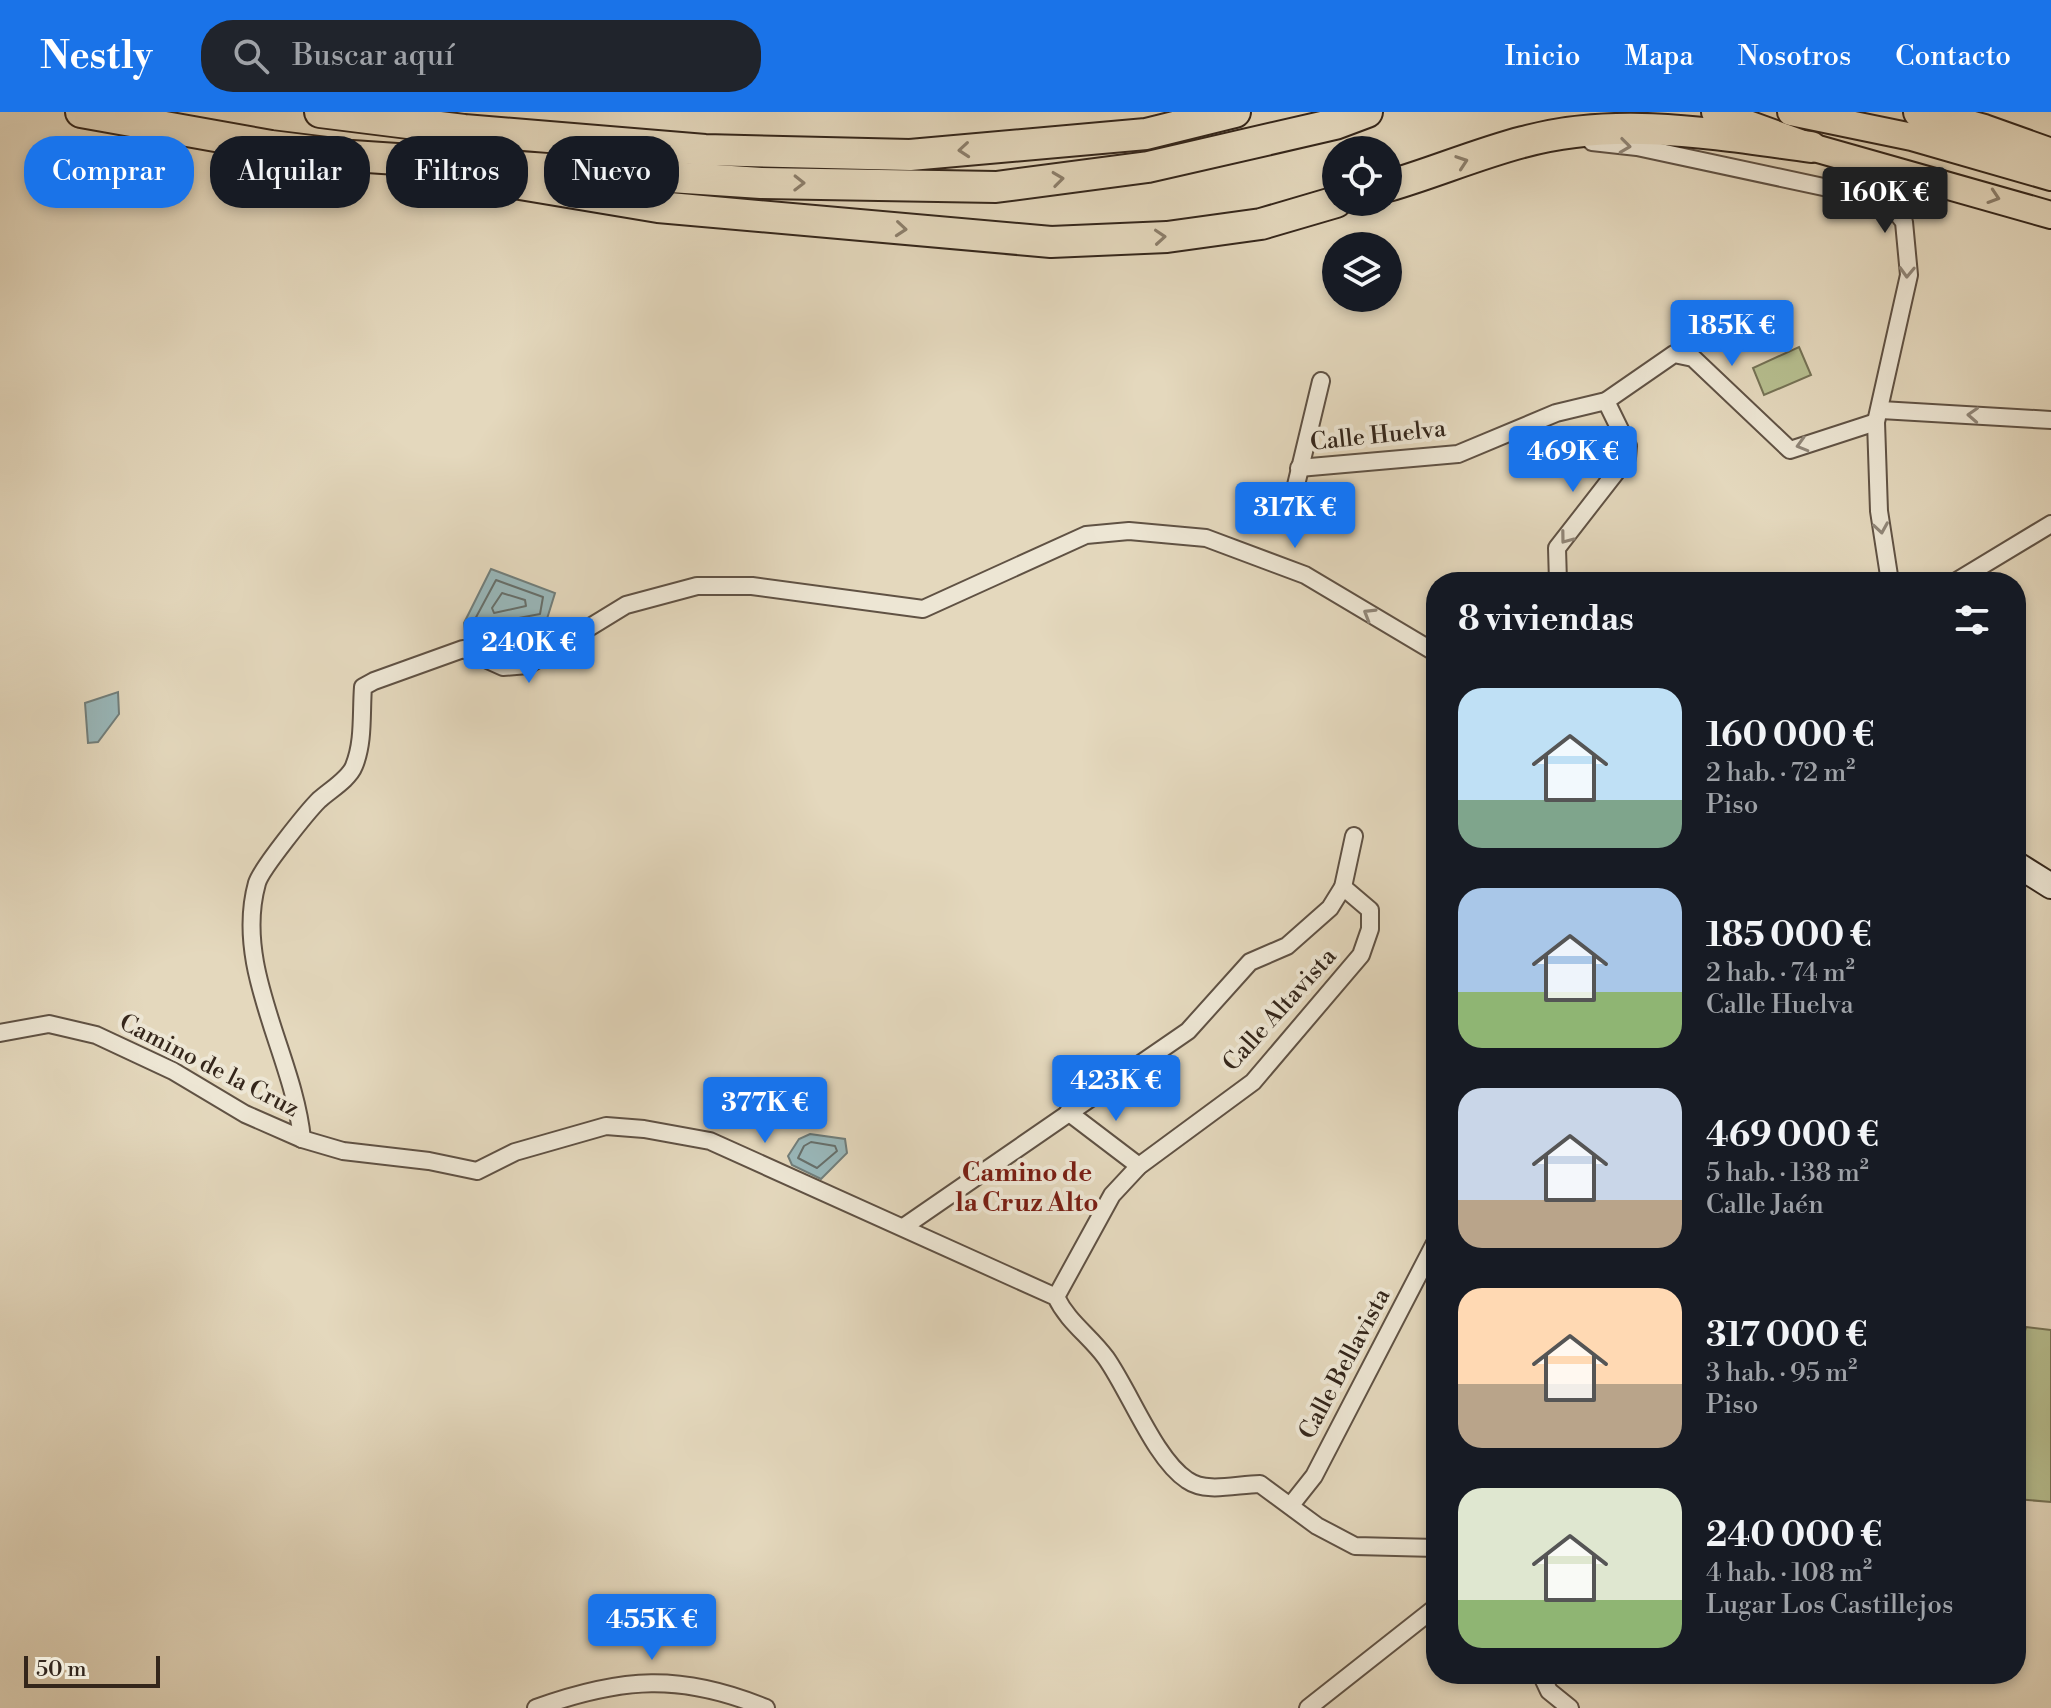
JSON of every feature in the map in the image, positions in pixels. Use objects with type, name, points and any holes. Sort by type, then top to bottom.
[{"type":"highway","points":[[81,112],[215,136]]},
{"type":"highway","points":[[320,112],[464,130],[705,150],[910,155],[1146,134],[1235,112]]},
{"type":"highway","points":[[370,157],[761,183],[996,187],[1148,167],[1335,124],[1367,112]]},
{"type":"highway","points":[[1919,112],[1984,130],[2051,154]]},
{"type":"highway","points":[[1402,182],[1547,137],[1630,127],[1811,147]]},
{"type":"highway","points":[[370,159],[658,207],[1051,242],[1167,237],[1261,224],[1322,206]]},
{"type":"main road","points":[[1715,112],[1811,147],[2051,215]]},
{"type":"main road","points":[[1791,112],[1912,137],[2051,177]]},
{"type":"street","points":[[1547,137],[1637,147],[1856,194],[1894,209],[1904,222],[1909,275],[1878,416],[1879,511],[1888,572]]},
{"type":"street","name":"Calle Huelva","points":[[1299,468],[1458,454],[1556,413],[1606,401],[1674,354],[1693,358],[1790,450],[1878,416]]},
{"type":"street","name":"Calle Huelva","points":[[1290,510],[1321,381]]},
{"type":"street","points":[[1558,572],[1557,548],[1627,458],[1628,446],[1606,401]]},
{"type":"street","points":[[1878,416],[2051,420]]},
{"type":"street","points":[[1972,572],[2051,524]]},
{"type":"street","points":[[302,1139],[299,1109],[257,970],[252,913],[258,879],[317,802],[354,770],[360,743],[363,687],[463,649],[503,667],[528,665],[626,605],[697,586],[752,586],[923,609],[1086,535],[1129,531],[1206,538],[1305,575],[1426,647]]},
{"type":"street","points":[[905,1226],[1188,1031],[1250,962],[1287,946],[1330,908],[1343,887],[1354,836]]},
{"type":"street","points":[[2026,870],[2051,886]]},
{"type":"street","name":"Calle Altavista","points":[[1056,1297],[1112,1195],[1139,1166],[1253,1082],[1361,955],[1370,929],[1370,910],[1343,887]]},
{"type":"street","name":"Camino de la Cruz","points":[[0,1033],[49,1024],[96,1035],[173,1071],[245,1114],[302,1139],[343,1151],[429,1161],[477,1171],[515,1152],[606,1126],[644,1129],[710,1141],[811,1189],[905,1226],[1056,1297],[1065,1314],[1105,1357],[1165,1458],[1189,1482],[1211,1488],[1260,1484],[1317,1526],[1355,1546],[1426,1548]]},
{"type":"street","points":[[1068,1112],[1139,1166]]},
{"type":"street","name":"Calle Bellavista","points":[[1291,1505],[1314,1476],[1426,1260]]},
{"type":"street","points":[[1308,1708],[1426,1615]]},
{"type":"street","points":[[536,1708],[587,1689],[666,1681],[731,1694],[766,1708]]},
{"type":"street","points":[[1546,1684],[1549,1691],[1570,1708]]},
{"type":"green space","points":[[1799,347],[1811,375],[1764,395],[1753,368]]},
{"type":"green space","points":[[2026,1327],[2051,1330],[2051,1502],[2026,1500]]},
{"type":"water","points":[[491,569],[555,593],[546,622],[472,637],[465,631],[464,623]]},
{"type":"water","points":[[118,692],[119,714],[98,742],[88,743],[85,703]]},
{"type":"water","points":[[810,1134],[845,1139],[847,1153],[821,1179],[792,1165],[788,1156],[799,1139]]},
{"type":"district","name":"Camino de la Cruz Alto","points":[[1027,1188]]}]
